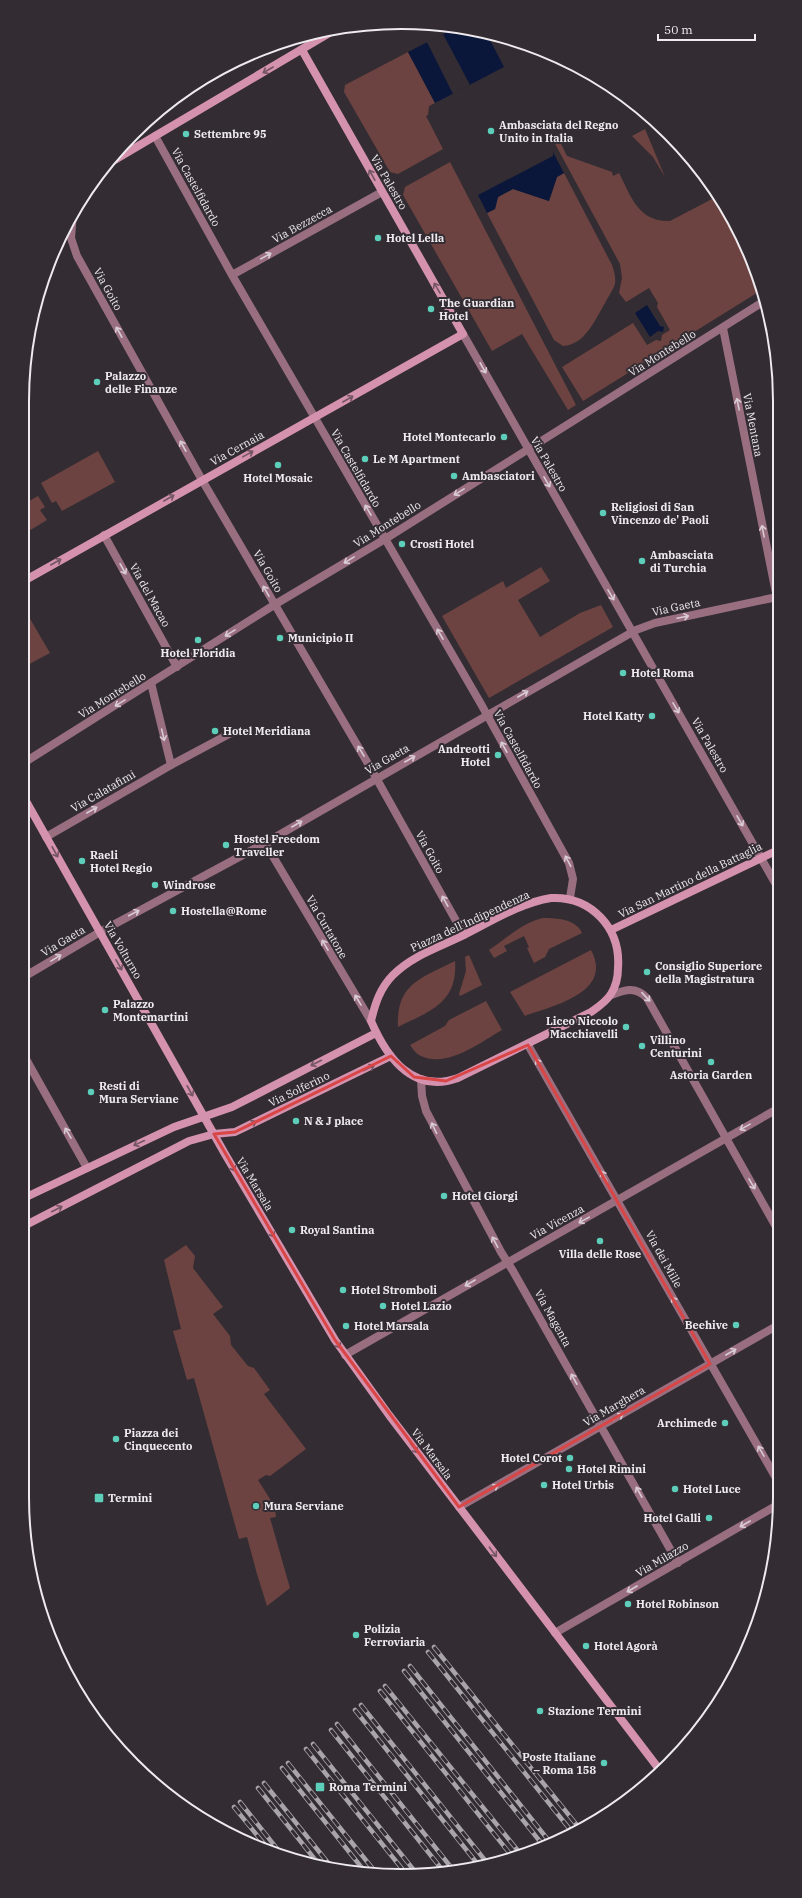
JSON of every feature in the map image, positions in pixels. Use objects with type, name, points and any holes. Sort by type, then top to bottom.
[{"type":"main road","points":[[121,156],[322,38]]},
{"type":"main road","name":"Via Palestro","points":[[302,50],[463,334]]},
{"type":"main road","name":"Via Cernaia","points":[[29,578],[104,534],[463,334]]},
{"type":"main road","name":"Via Volturno","points":[[29,807],[214,1134]]},
{"type":"main road","name":"Via San Martino della Battaglia","points":[[611,930],[773,852]]},
{"type":"main road","name":"Piazza dell'Indipendenza","points":[[371,1021],[378,997],[393,975],[415,958],[535,902],[551,898],[570,898],[580,902],[594,911],[611,930],[618,951],[616,985],[611,995]]},
{"type":"main road","points":[[371,1021],[376,1034],[391,1056],[403,1070],[421,1080],[440,1082],[456,1079],[528,1045],[591,1012],[611,995]]},
{"type":"main road","name":"Via Solferino","points":[[29,1196],[174,1127],[232,1107],[376,1034]]},
{"type":"main road","name":"Via Solferino","points":[[29,1223],[189,1141],[214,1134],[235,1132],[391,1056]]},
{"type":"main road","name":"Via Marsala","points":[[214,1134],[345,1355],[657,1767]]},
{"type":"street","name":"Via Castelfidardo","points":[[155,136],[232,275],[486,715],[570,866],[573,879],[570,898]]},
{"type":"street","name":"Via Bezzecca","points":[[232,275],[382,192]]},
{"type":"street","name":"Via Goito","points":[[72,227],[72,243],[77,256],[202,480],[376,778],[464,935]]},
{"type":"street","name":"Via Montebello","points":[[29,760],[274,605],[385,539],[760,304]]},
{"type":"street","name":"Via Mentana","points":[[723,328],[773,577]]},
{"type":"street","name":"Via Palestro","points":[[463,334],[773,879]]},
{"type":"street","name":"Via del Macao","points":[[104,534],[177,666]]},
{"type":"street","name":"Via Gaeta","points":[[29,974],[100,932],[265,842],[632,632],[655,623],[773,598]]},
{"type":"street","points":[[151,683],[170,765]]},
{"type":"street","name":"Via Calatafimi","points":[[46,837],[170,765],[231,733]]},
{"type":"street","name":"Via Curtatone","points":[[265,842],[371,1021]]},
{"type":"street","points":[[611,995],[630,989],[642,993],[647,998],[773,1222]]},
{"type":"street","name":"Via dei Mille","points":[[528,1045],[773,1473]]},
{"type":"street","points":[[29,1064],[87,1168]]},
{"type":"street","name":"Via Magenta","points":[[421,1080],[422,1099],[426,1111],[507,1262],[678,1563]]},
{"type":"street","name":"Via Vicenza","points":[[345,1355],[773,1111]]},
{"type":"street","name":"Via Marghera","points":[[459,1507],[773,1328]]},
{"type":"street","name":"Via Milazzo","points":[[555,1633],[773,1508]]},
{"type":"highlighted area","points":[[528,1045],[710,1364],[459,1507],[335,1340],[214,1134],[235,1132],[391,1056],[414,1077],[446,1081]]},
{"type":"shaded area","points":[[408,52],[435,103],[429,106],[428,115],[426,116],[443,149],[398,174],[390,172],[344,92],[345,85]]},
{"type":"shaded area","points":[[645,129],[665,177],[653,157],[632,136]]},
{"type":"shaded area","points":[[558,138],[567,156],[612,172],[613,176],[619,173],[632,199],[643,212],[650,217],[670,221],[712,199],[714,200],[735,236],[745,259],[757,293],[583,401],[562,367],[633,323],[647,345],[656,340],[661,341],[662,335],[670,330],[657,307],[658,303],[649,288],[626,302],[619,293],[622,278],[620,264],[553,140]]},
{"type":"shaded area","points":[[450,162],[576,405],[568,410],[522,334],[492,351],[403,195],[405,187]]},
{"type":"shaded area","points":[[564,173],[612,265],[615,274],[615,284],[597,317],[583,336],[571,345],[563,346],[554,340],[487,213],[495,209],[498,197],[513,189],[549,201],[557,177]]},
{"type":"shaded area","points":[[98,451],[115,482],[62,511],[56,501],[52,503],[41,483]]},
{"type":"shaded area","points":[[38,496],[45,507],[40,510],[47,520],[29,531],[29,501]]},
{"type":"shaded area","points":[[541,567],[550,581],[518,600],[540,637],[580,613],[601,605],[613,627],[489,698],[442,616],[503,581],[506,588]]},
{"type":"shaded area","points":[[29,617],[50,653],[29,664]]},
{"type":"shaded area","points":[[543,918],[566,920],[579,928],[582,933],[549,949],[545,957],[534,963],[527,948],[529,947],[524,936],[504,946],[507,951],[494,958],[489,950],[521,927]]},
{"type":"shaded area","points":[[591,950],[596,965],[594,977],[587,987],[577,995],[564,1002],[525,1016],[510,992]]},
{"type":"shaded area","points":[[469,955],[482,985],[460,996],[459,994],[466,971],[465,957]]},
{"type":"shaded area","points":[[455,961],[455,975],[452,987],[447,996],[440,1004],[431,1010],[398,1027],[401,1001],[406,991],[422,978]]},
{"type":"shaded area","points":[[486,1001],[502,1030],[473,1047],[442,1059],[431,1059],[419,1055],[410,1045],[445,1026],[449,1020]]},
{"type":"shaded area","points":[[186,1245],[195,1256],[193,1268],[223,1307],[213,1314],[230,1336],[231,1345],[248,1366],[254,1368],[270,1390],[264,1394],[306,1449],[270,1476],[266,1475],[258,1480],[275,1507],[276,1517],[270,1518],[290,1588],[267,1606],[247,1537],[239,1539],[194,1378],[187,1380],[173,1331],[181,1329],[164,1260]]},
{"type":"water","points":[[448,32],[450,32],[490,40],[504,67],[435,103],[408,52]]},
{"type":"water","points":[[553,152],[564,173],[557,177],[549,201],[513,189],[498,197],[495,209],[487,213],[478,195],[553,156]]},
{"type":"water","points":[[647,305],[660,326],[664,327],[663,332],[658,331],[650,337],[635,313]]},
{"type":"pier","points":[[443,34],[470,85],[453,94],[427,42]]},
{"type":"railway","points":[[434,1647],[577,1825]]},
{"type":"railway","points":[[428,1652],[570,1829]]},
{"type":"railway","points":[[410,1666],[547,1839]]},
{"type":"railway","points":[[404,1671],[540,1842]]},
{"type":"railway","points":[[385,1686],[517,1850]]},
{"type":"railway","points":[[380,1691],[509,1852]]},
{"type":"railway","points":[[361,1705],[484,1859]]},
{"type":"railway","points":[[355,1710],[476,1862]]},
{"type":"railway","points":[[337,1724],[450,1866]]},
{"type":"railway","points":[[331,1730],[440,1867]]},
{"type":"railway","points":[[313,1744],[413,1869]]},
{"type":"railway","points":[[306,1749],[402,1869]]},
{"type":"railway","points":[[288,1763],[372,1868]]},
{"type":"railway","points":[[282,1768],[361,1867]]},
{"type":"railway","points":[[264,1783],[327,1862]]},
{"type":"railway","points":[[258,1788],[314,1858]]},
{"type":"railway","points":[[240,1802],[276,1847]]},
{"type":"railway","points":[[234,1807],[263,1842]]},
{"type":"place","name":"Ambasciata del Regno Unito in Italia","points":[[491,131]]},
{"type":"place","name":"Settembre 95","points":[[186,134]]},
{"type":"place","name":"Hotel Lella","points":[[378,238]]},
{"type":"place","name":"The Guardian Hotel","points":[[431,309]]},
{"type":"place","name":"Palazzo delle Finanze","points":[[97,382]]},
{"type":"place","name":"Hotel Montecarlo","points":[[504,437]]},
{"type":"place","name":"Le M Apartment","points":[[365,459]]},
{"type":"place","name":"Hotel Mosaic","points":[[278,465]]},
{"type":"place","name":"Ambasciatori","points":[[454,476]]},
{"type":"place","name":"Religiosi di San Vincenzo de' Paoli","points":[[603,513]]},
{"type":"place","name":"Crosti Hotel","points":[[402,544]]},
{"type":"place","name":"Ambasciata di Turchia","points":[[642,561]]},
{"type":"place","name":"Municipio II","points":[[280,638]]},
{"type":"place","name":"Hotel Floridia","points":[[198,640]]},
{"type":"place","name":"Hotel Roma","points":[[623,673]]},
{"type":"place","name":"Hotel Katty","points":[[652,716]]},
{"type":"place","name":"Hotel Meridiana","points":[[215,731]]},
{"type":"place","name":"Andreotti Hotel","points":[[498,755]]},
{"type":"place","name":"Hostel Freedom Traveller","points":[[226,845]]},
{"type":"place","name":"Raeli Hotel Regio","points":[[82,861]]},
{"type":"place","name":"Windrose","points":[[155,885]]},
{"type":"place","name":"Hostella@Rome","points":[[173,911]]},
{"type":"place","name":"Consiglio Superiore della Magistratura","points":[[647,972]]},
{"type":"place","name":"Palazzo Montemartini","points":[[105,1010]]},
{"type":"place","name":"Liceo Niccolo Macchiavelli","points":[[626,1027]]},
{"type":"place","name":"Villino Centurini","points":[[642,1046]]},
{"type":"place","name":"Astoria Garden","points":[[711,1062]]},
{"type":"place","name":"Resti di Mura Serviane","points":[[91,1092]]},
{"type":"place","name":"N & J place","points":[[296,1121]]},
{"type":"place","name":"Hotel Giorgi","points":[[444,1196]]},
{"type":"place","name":"Royal Santina","points":[[292,1230]]},
{"type":"place","name":"Villa delle Rose","points":[[600,1241]]},
{"type":"place","name":"Hotel Stromboli","points":[[343,1290]]},
{"type":"place","name":"Hotel Lazio","points":[[383,1306]]},
{"type":"place","name":"Beehive","points":[[736,1325]]},
{"type":"place","name":"Hotel Marsala","points":[[346,1326]]},
{"type":"place","name":"Archimede","points":[[725,1423]]},
{"type":"place","name":"Piazza dei Cinquecento","points":[[116,1439]]},
{"type":"place","name":"Hotel Corot","points":[[570,1458]]},
{"type":"place","name":"Hotel Rimini","points":[[569,1469]]},
{"type":"place","name":"Hotel Urbis","points":[[544,1485]]},
{"type":"place","name":"Hotel Luce","points":[[675,1489]]},
{"type":"place","name":"Termini","points":[[99,1498]]},
{"type":"place","name":"Mura Serviane","points":[[256,1506]]},
{"type":"place","name":"Hotel Galli","points":[[709,1518]]},
{"type":"place","name":"Hotel Robinson","points":[[628,1604]]},
{"type":"place","name":"Polizia Ferroviaria","points":[[356,1635]]},
{"type":"place","name":"Hotel Agorà","points":[[586,1646]]},
{"type":"place","name":"Stazione Termini","points":[[540,1711]]},
{"type":"place","name":"Poste Italiane – Roma 158","points":[[604,1763]]},
{"type":"place","name":"Roma Termini","points":[[320,1787]]}]
